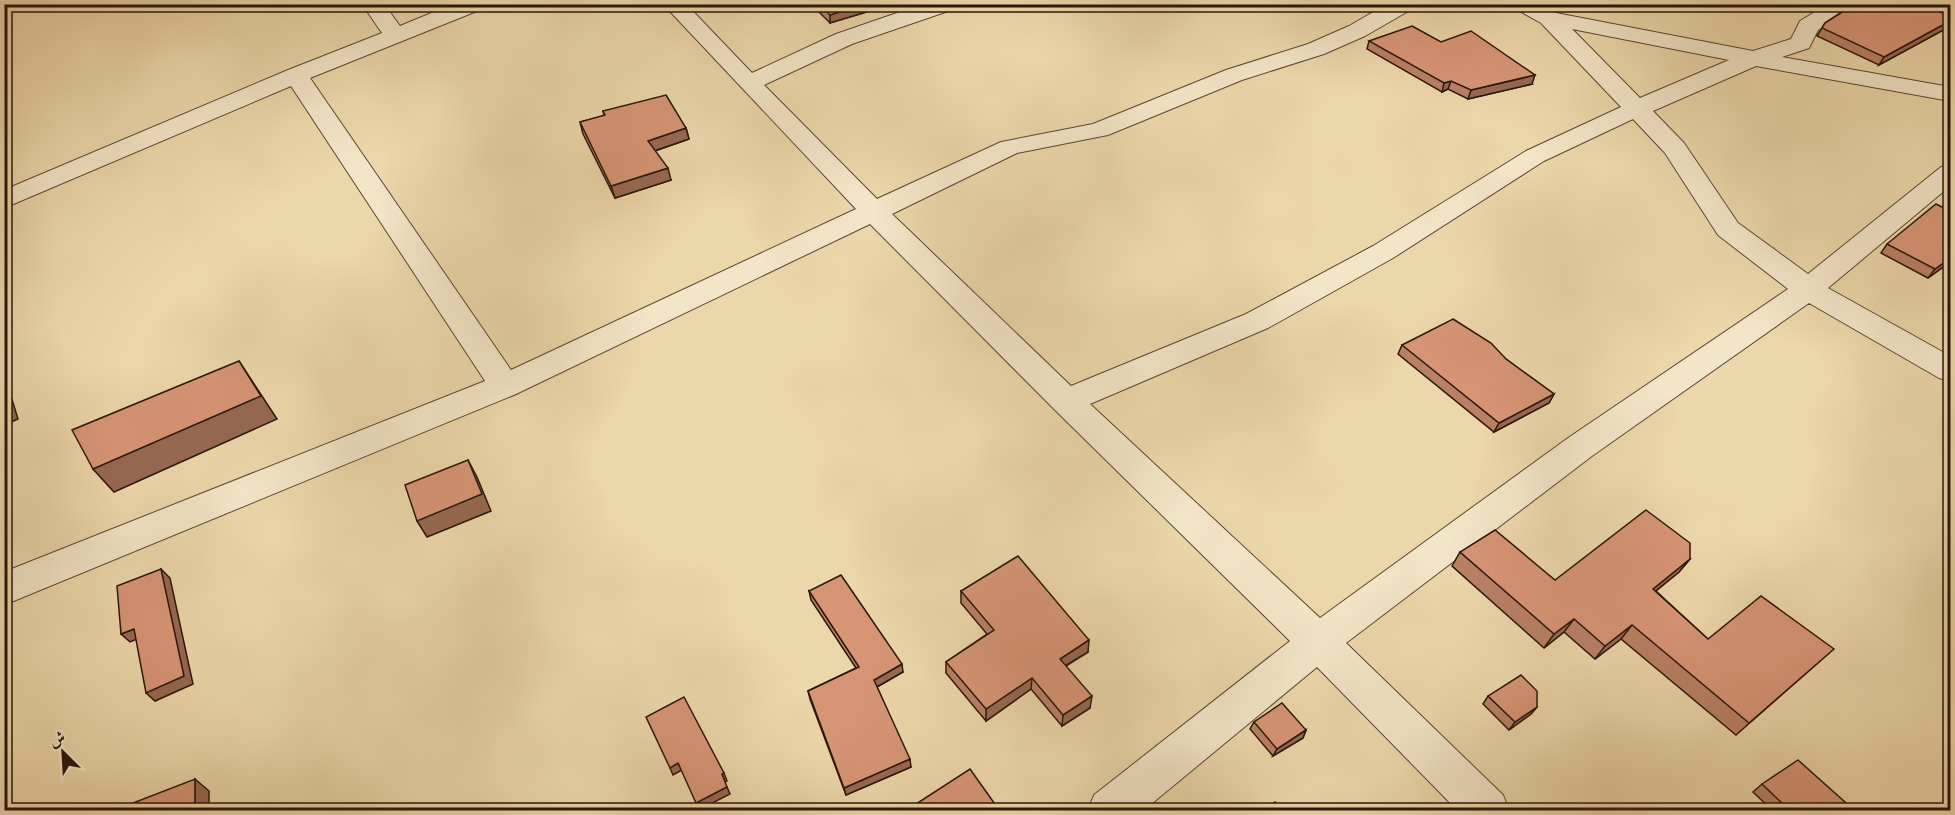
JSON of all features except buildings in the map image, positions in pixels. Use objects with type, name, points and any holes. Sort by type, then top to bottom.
[{"type":"street","points":[[372,4],[396,36]]},
{"type":"street","points":[[4,200],[296,75],[474,4]]},
{"type":"street","points":[[673,4],[873,211],[1066,401],[1318,642],[1487,810]]},
{"type":"street","points":[[749,83],[844,39],[946,4]]},
{"type":"street","points":[[4,589],[505,386],[1010,147],[1099,130],[1234,75],[1316,49],[1356,31],[1404,4]]},
{"type":"street","points":[[1524,4],[1549,18],[1675,148],[1728,229],[1808,289],[1950,370]]},
{"type":"street","points":[[1066,401],[1257,321],[1383,252],[1535,156],[1638,108],[1755,58],[1801,43],[1808,26],[1832,11],[1823,4]]},
{"type":"street","points":[[1549,18],[1950,94]]},
{"type":"street","points":[[296,75],[505,386]]},
{"type":"street","points":[[1110,810],[1318,642],[1580,447],[1808,289],[1950,173]]}]
